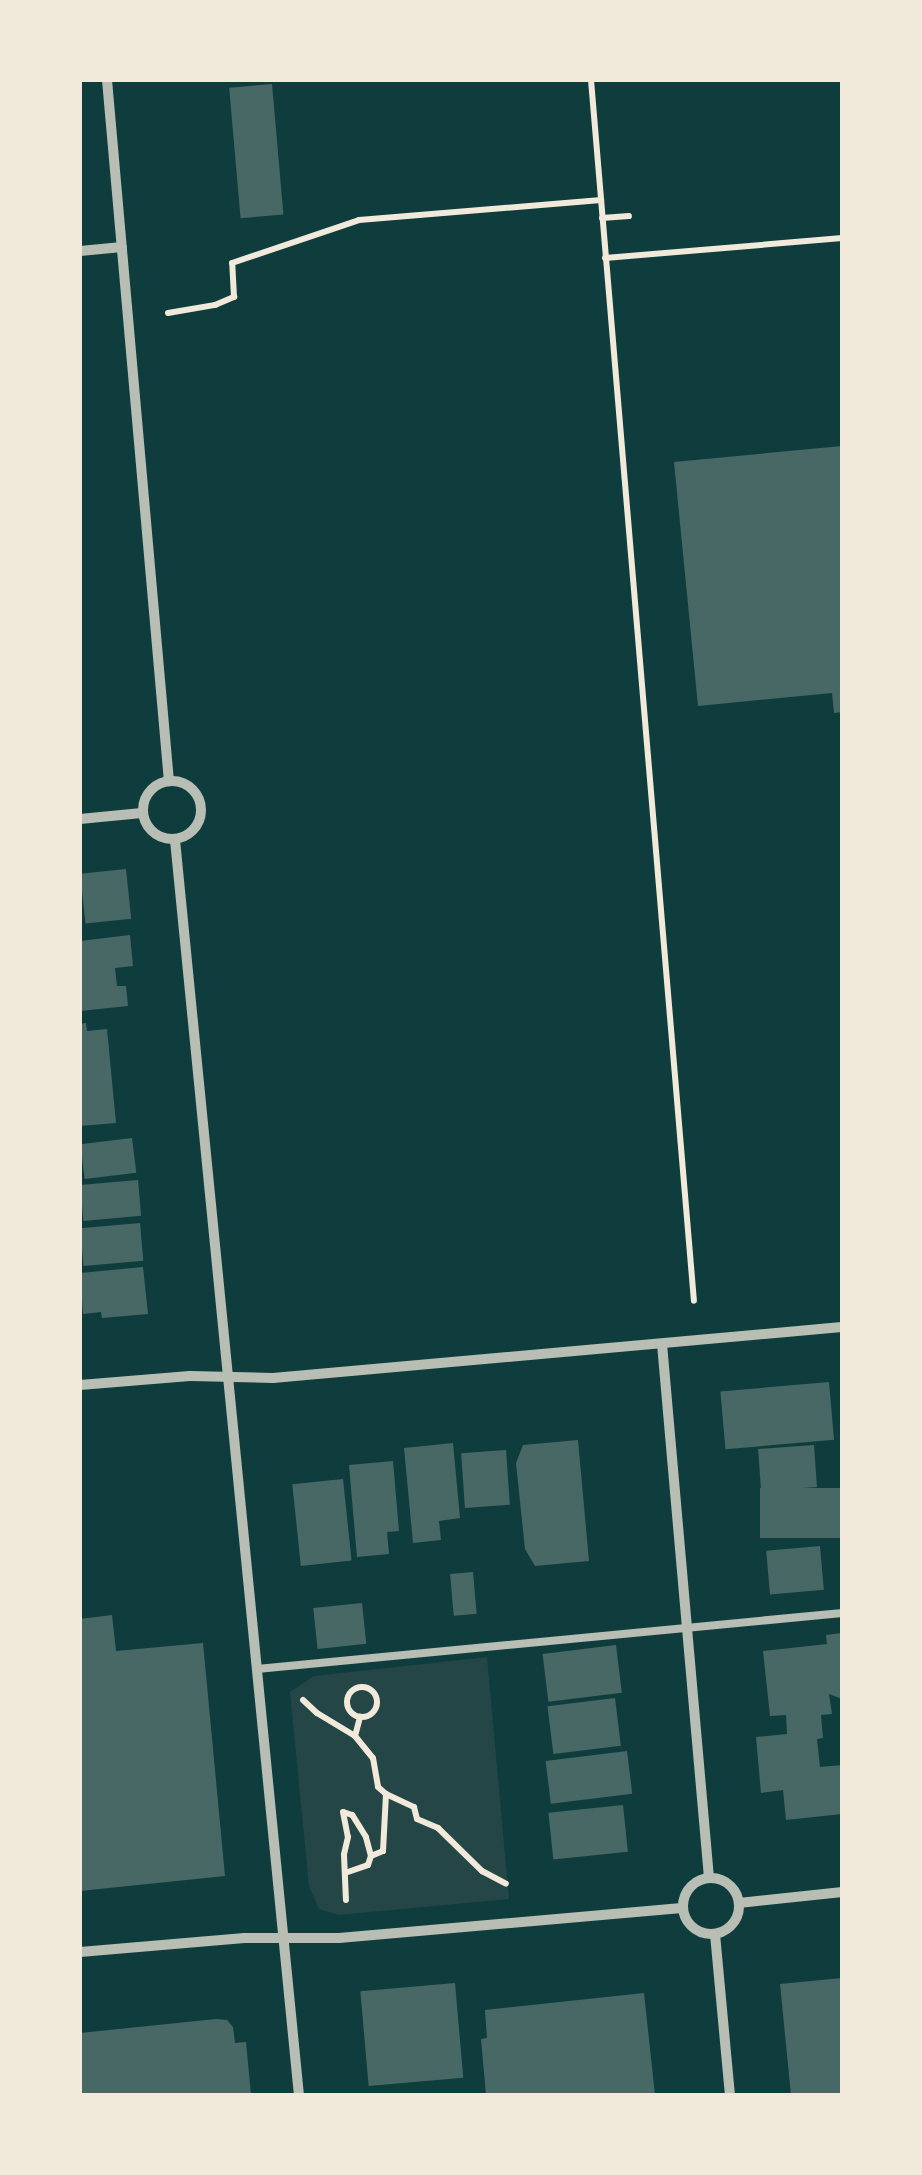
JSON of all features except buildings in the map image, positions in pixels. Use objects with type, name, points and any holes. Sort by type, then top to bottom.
[{"type":"street","points":[[107,80],[169,781]]},
{"type":"street","points":[[80,251],[122,247]]},
{"type":"street","points":[[169,781],[190,788],[201,808],[194,829],[174,840],[153,833],[142,813],[149,791],[169,781]]},
{"type":"street","points":[[80,819],[142,813]]},
{"type":"street","points":[[174,840],[299,2095]]},
{"type":"street","points":[[80,1385],[272,1378],[842,1327]]},
{"type":"street","points":[[662,1344],[709,1878]]},
{"type":"street","points":[[709,1878],[732,1887],[739,1903],[731,1926],[715,1934],[690,1925],[682,1908],[687,1891],[709,1878]]},
{"type":"street","points":[[739,1903],[842,1892]]},
{"type":"street","points":[[80,1952],[339,1938],[682,1908]]},
{"type":"street","points":[[715,1934],[730,2095]]},
{"type":"lane","points":[[257,1669],[842,1613]]},
{"type":"path","points":[[592,80],[694,1301]]},
{"type":"path","points":[[168,313],[215,306],[234,297],[232,263],[359,220],[601,200]]},
{"type":"path","points":[[602,218],[629,216]]},
{"type":"path","points":[[606,258],[842,238]]},
{"type":"path","points":[[355,1736],[360,1717],[376,1708],[376,1695],[366,1688],[354,1689],[347,1699],[350,1710],[360,1717]]},
{"type":"path","points":[[304,1700],[355,1736],[373,1758],[378,1786],[386,1794],[414,1806],[417,1819],[438,1828],[482,1872],[506,1884]]},
{"type":"path","points":[[371,1856],[382,1851],[386,1794]]},
{"type":"path","points":[[346,1872],[368,1865],[371,1856],[366,1836],[352,1815],[343,1812],[348,1836],[346,1872],[346,1900]]},
{"type":"shaded area","points":[[487,1657],[509,1899],[338,1915],[319,1909],[309,1886],[290,1692],[314,1676]]}]
